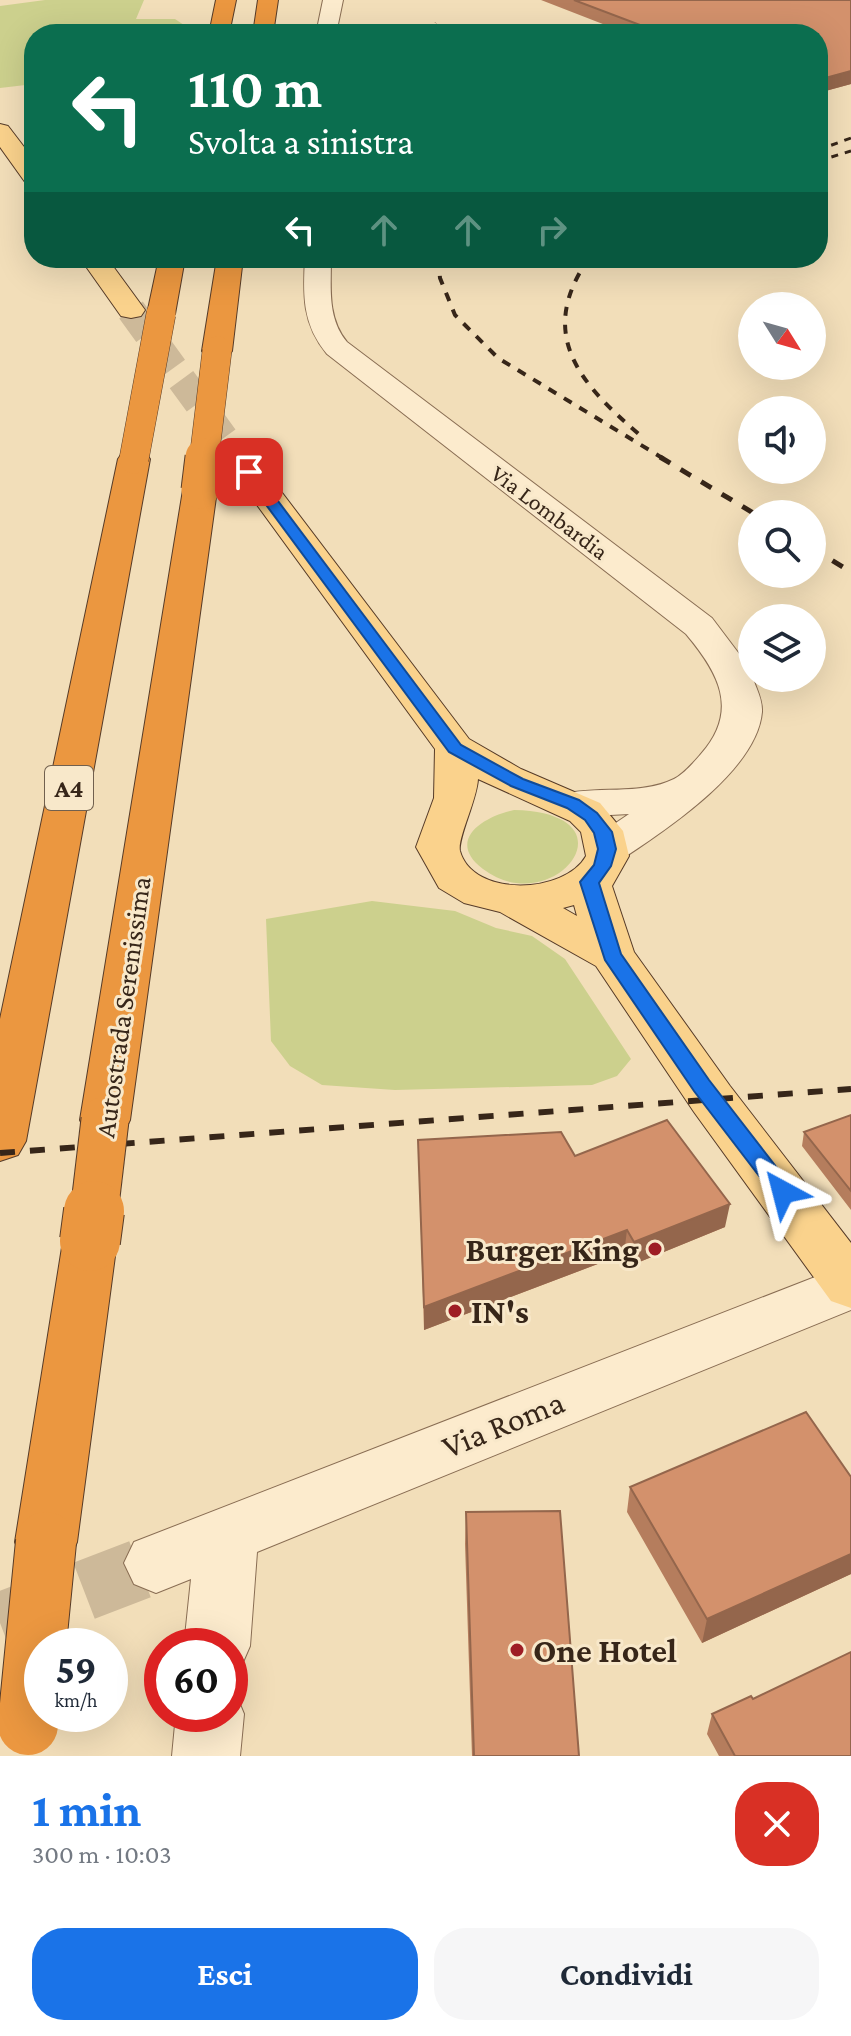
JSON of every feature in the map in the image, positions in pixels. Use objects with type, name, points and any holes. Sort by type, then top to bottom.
[{"type":"highway","points":[[221,24],[226,0]]},
{"type":"highway","points":[[264,24],[268,0]]},
{"type":"highway","name":"A4","points":[[2,1129],[134,459],[146,312],[167,268]]},
{"type":"highway","name":"Autostrada Serenissima","points":[[25,1740],[46,1542],[105,1120],[200,490],[229,268]]},
{"type":"main road","points":[[0,131],[24,163]]},
{"type":"main road","points":[[103,268],[146,312]]},
{"type":"main road","points":[[249,472],[455,748],[496,772],[591,816],[603,832],[598,866],[612,955],[707,1093],[851,1286]]},
{"type":"main road","points":[[455,748],[458,775],[450,816],[439,833],[438,842],[438,851],[446,869],[464,885],[515,901],[612,955]]},
{"type":"main road","points":[[450,816],[469,803],[493,795],[520,792],[560,799]]},
{"type":"main road","points":[[515,901],[543,900],[569,893],[598,866]]},
{"type":"street","points":[[328,24],[333,0]]},
{"type":"street","name":"Via Lombardia","points":[[318,268],[319,318],[324,333],[337,348],[699,626],[728,660],[739,682],[742,707],[739,731],[726,755],[598,866]]},
{"type":"street","name":"Via Lombardia","points":[[560,799],[656,798],[683,790],[704,776]]},
{"type":"street","name":"Via Roma","points":[[156,1563],[851,1286]]},
{"type":"street","points":[[219,1628],[227,1536]]},
{"type":"street","points":[[206,1756],[208,1732]]},
{"type":"green space","points":[[45,0],[144,0],[136,19],[175,19],[182,24],[24,24],[24,85],[0,88],[0,6]]},
{"type":"green space","points":[[514,810],[552,816],[572,828],[578,844],[572,860],[557,874],[535,883],[510,882],[483,869],[472,858],[468,839],[473,831],[491,818]]},
{"type":"green space","points":[[372,901],[455,911],[496,928],[532,936],[565,959],[631,1059],[617,1076],[592,1085],[395,1090],[322,1085],[290,1066],[271,1041],[266,919]]},
{"type":"building","points":[[574,0],[851,0],[851,71],[828,77],[828,24],[637,24]]},
{"type":"building","points":[[851,1115],[851,1191],[804,1132]]},
{"type":"building","points":[[667,1120],[730,1204],[634,1242],[627,1230],[424,1307],[418,1140],[561,1132],[575,1156]]},
{"type":"building","points":[[806,1412],[851,1477],[851,1554],[707,1619],[630,1487]]},
{"type":"building","name":"One Hotel","points":[[560,1511],[579,1756],[474,1756],[466,1512]]},
{"type":"building","points":[[851,1652],[851,1756],[735,1756],[712,1714],[751,1696],[753,1699]]},
{"type":"tunnel","points":[[131,310],[239,459]]},
{"type":"tunnel","points":[[238,457],[249,472]]},
{"type":"tunnel","points":[[0,1623],[156,1563]]},
{"type":"railway","points":[[828,146],[851,138]]},
{"type":"railway","points":[[828,158],[851,151]]},
{"type":"railway","points":[[439,268],[455,315],[498,358],[664,459]]},
{"type":"railway","points":[[583,268],[573,285],[566,310],[566,334],[572,356],[599,396],[640,435]]},
{"type":"railway","points":[[660,457],[738,504]]},
{"type":"railway","points":[[826,557],[851,572]]},
{"type":"railway","points":[[0,1153],[851,1089]]},
{"type":"place","name":"Burger King","points":[[655,1249]]},
{"type":"place","name":"IN's","points":[[455,1311]]},
{"type":"place","name":"One Hotel","points":[[517,1650]]},
{"type":"route","points":[[249,472],[455,748],[517,783],[573,804],[591,816],[603,832],[607,849],[602,866],[589,882],[612,955],[702,1086],[783,1192]]}]
